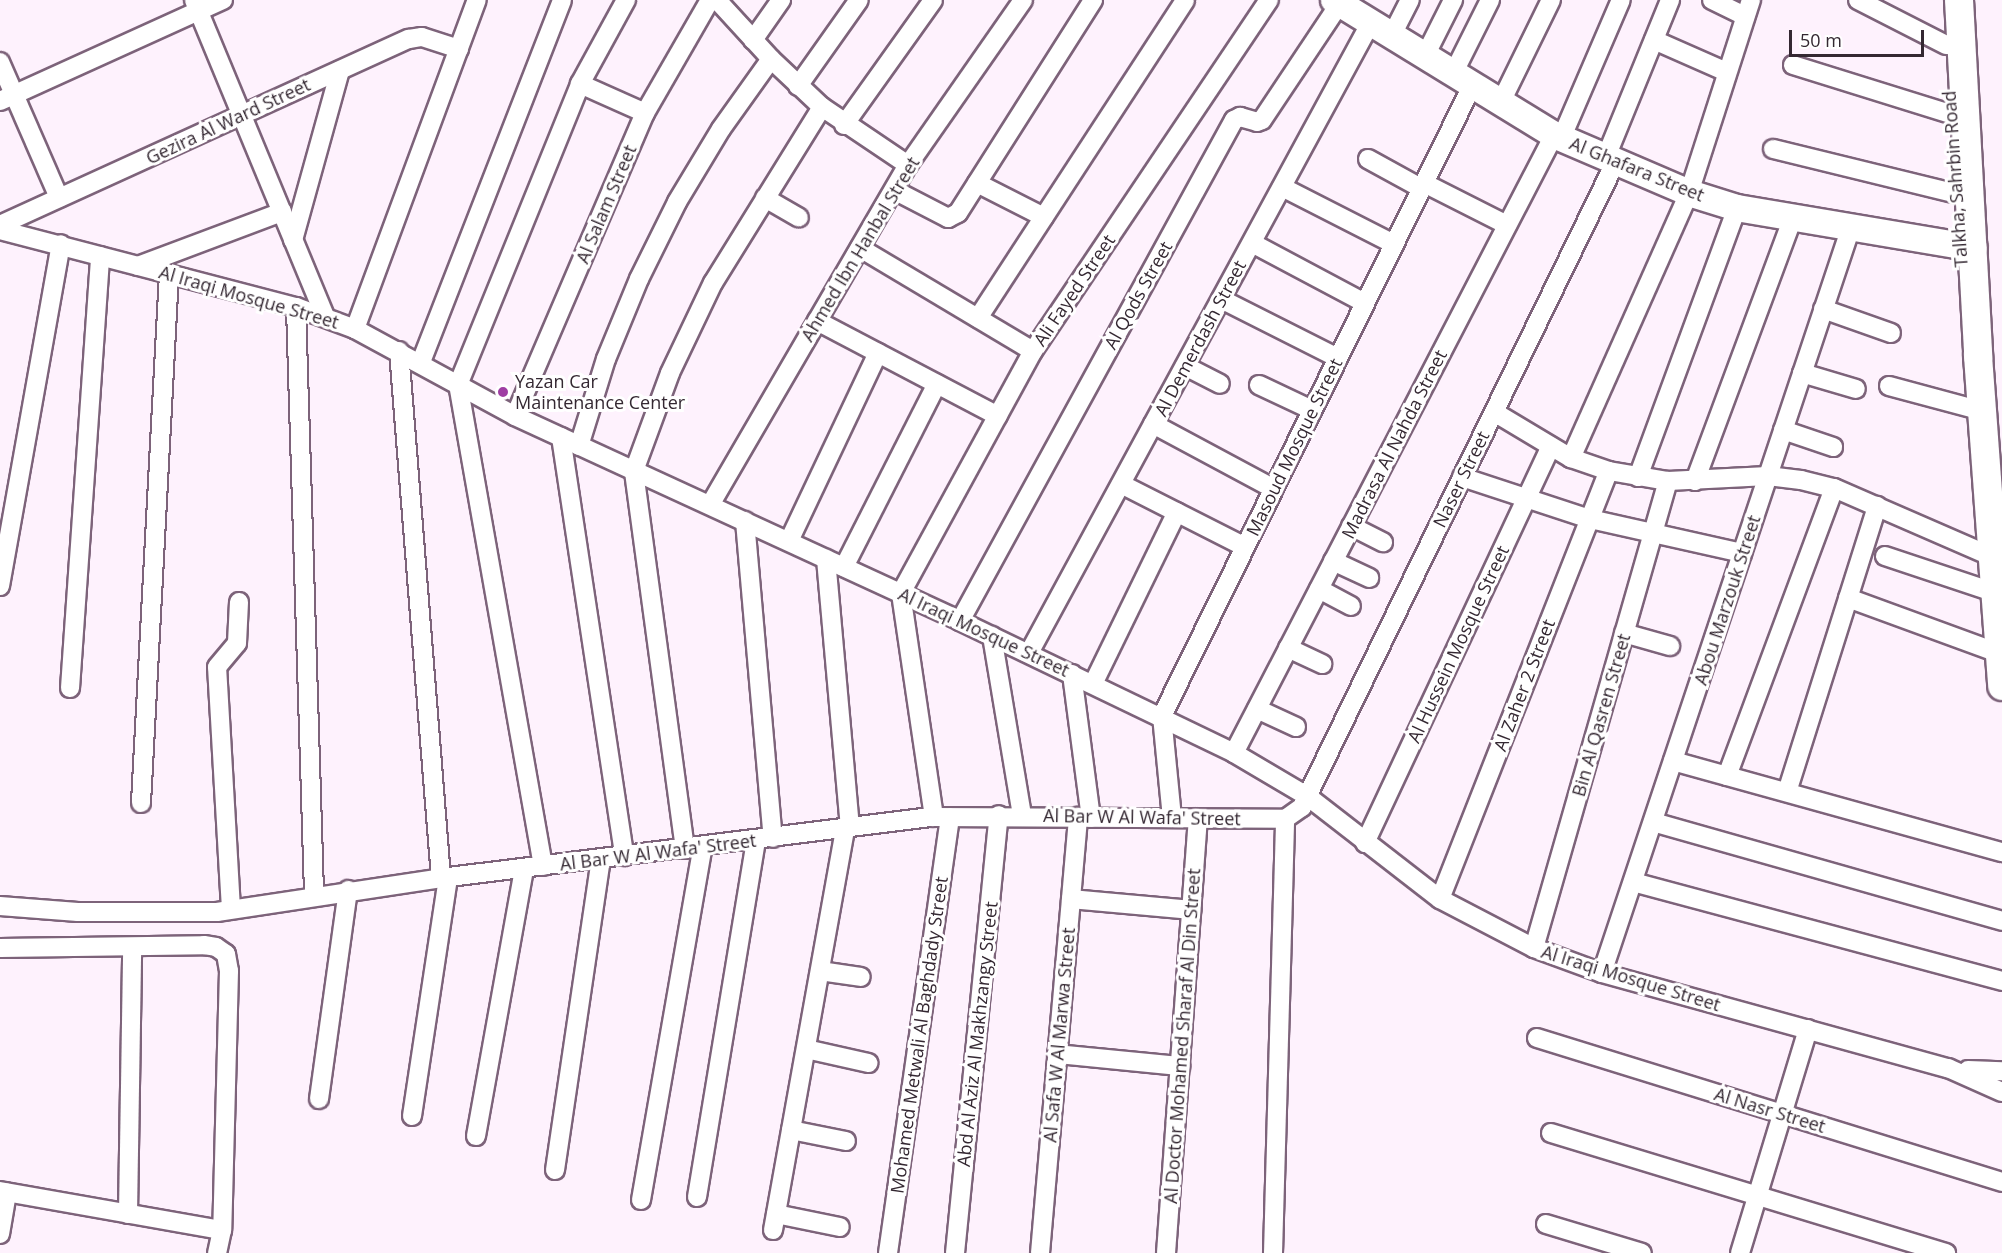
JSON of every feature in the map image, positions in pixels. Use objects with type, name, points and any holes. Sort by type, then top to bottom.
[{"type":"main road","name":"Talkha, Sahrbin Road","points":[[1942,0],[1954,193],[1966,247]]},
{"type":"main road","name":"Talkha, Sahrbin Road","points":[[1959,0],[1970,333],[1978,356],[2002,686]]},
{"type":"street","points":[[7,98],[196,5],[223,0]]},
{"type":"street","points":[[355,329],[477,0]]},
{"type":"street","points":[[421,362],[562,0]]},
{"type":"street","points":[[543,866],[458,385],[580,84],[626,0]]},
{"type":"street","name":"Al Salam Street","points":[[515,416],[645,112],[710,0]]},
{"type":"street","points":[[717,0],[771,59],[822,107],[908,165]]},
{"type":"street","points":[[753,40],[781,0]]},
{"type":"street","points":[[798,86],[859,0]]},
{"type":"street","points":[[844,124],[933,0]]},
{"type":"street","name":"Ahmed Ibn Hanbal Street","points":[[710,505],[908,165],[1023,0]]},
{"type":"street","points":[[894,190],[948,218],[958,213],[1093,0]]},
{"type":"street","points":[[978,318],[1185,0]]},
{"type":"street","name":"Ali Fayed Street","points":[[901,593],[1033,351],[1269,0]]},
{"type":"street","name":"Al Demerdash Street","points":[[1029,653],[1282,187],[1382,28],[1410,0]]},
{"type":"street","points":[[1425,56],[1453,0]]},
{"type":"street","name":"Masoud Mosque Street","points":[[1162,716],[1422,186],[1490,0]]},
{"type":"street","points":[[1500,104],[1551,0]]},
{"type":"street","name":"Madrasa Al Nahda Street","points":[[1234,753],[1507,225],[1558,137],[1621,0]]},
{"type":"street","name":"Naser Street","points":[[1306,796],[1494,412],[1611,159],[1670,0]]},
{"type":"street","points":[[1571,458],[1689,193],[1748,8],[1712,0]]},
{"type":"street","name":"Al Ghafara Street","points":[[1336,1],[1500,104],[1558,137],[1689,193],[1737,208],[1966,247]]},
{"type":"street","name":"Al Qods Street","points":[[960,621],[1234,120],[1240,117],[1257,122],[1262,120],[1336,1]]},
{"type":"street","points":[[1861,1],[1946,45]]},
{"type":"street","points":[[196,5],[325,317]]},
{"type":"street","name":"Gezira Al Ward Street","points":[[0,225],[413,37],[459,48]]},
{"type":"street","points":[[1654,40],[1727,72]]},
{"type":"street","points":[[579,446],[606,358],[639,279],[683,193],[771,59]]},
{"type":"street","points":[[0,62],[7,98],[59,198]]},
{"type":"street","points":[[1793,65],[1950,114]]},
{"type":"street","points":[[293,240],[340,70]]},
{"type":"street","points":[[580,84],[645,112]]},
{"type":"street","points":[[641,1200],[694,848],[634,471],[670,373],[713,283],[822,107]]},
{"type":"street","points":[[1773,150],[1954,193]]},
{"type":"street","points":[[1368,159],[1507,225]]},
{"type":"street","points":[[977,183],[1044,217]]},
{"type":"street","points":[[1282,187],[1394,244]]},
{"type":"street","points":[[765,198],[800,218]]},
{"type":"street","points":[[1638,477],[1737,208]]},
{"type":"street","points":[[138,266],[282,212]]},
{"type":"street","points":[[1695,481],[1792,217]]},
{"type":"street","name":"Abou Marzouk Street","points":[[1602,973],[1851,227]]},
{"type":"street","name":"Al Iraqi Mosque Street","points":[[0,230],[61,244],[296,307],[355,329],[421,362],[515,416],[901,593],[1162,716],[1234,753],[1306,796],[1440,899],[1534,948],[1602,973],[1948,1068],[2002,1092]]},
{"type":"street","points":[[1252,243],[1365,303]]},
{"type":"street","points":[[0,586],[61,244]]},
{"type":"street","points":[[860,248],[1033,351]]},
{"type":"street","points":[[70,688],[100,256]]},
{"type":"street","points":[[141,803],[169,274]]},
{"type":"street","points":[[1221,300],[1338,358]]},
{"type":"street","points":[[296,307],[314,894]]},
{"type":"street","points":[[1823,309],[1891,333]]},
{"type":"street","points":[[817,321],[998,416]]},
{"type":"street","points":[[399,351],[444,878],[412,1116]]},
{"type":"street","points":[[789,541],[878,353]]},
{"type":"street","points":[[1185,366],[1220,384]]},
{"type":"street","points":[[1802,373],[1856,389]]},
{"type":"street","points":[[844,567],[938,384]]},
{"type":"street","points":[[1259,385],[1312,410]]},
{"type":"street","points":[[1889,386],[1982,411]]},
{"type":"street","points":[[1494,412],[1571,458],[1609,471],[1668,481],[1768,476],[1834,488],[1993,557]]},
{"type":"street","points":[[1153,424],[1274,489]]},
{"type":"street","points":[[1783,430],[1833,447]]},
{"type":"street","points":[[561,437],[624,856]]},
{"type":"street","name":"Al Hussein Mosque Street","points":[[1365,843],[1551,446]]},
{"type":"street","name":"Al Zaher 2 Street","points":[[1440,899],[1609,471]]},
{"type":"street","points":[[1462,477],[1525,500],[1590,519],[1652,535],[1742,553]]},
{"type":"street","name":"Bin Al Qasren Street","points":[[1534,948],[1668,481]]},
{"type":"street","points":[[1121,484],[1245,547]]},
{"type":"street","points":[[1727,776],[1834,488]]},
{"type":"street","points":[[1787,792],[1877,506]]},
{"type":"street","points":[[1093,684],[1177,512]]},
{"type":"street","points":[[696,1197],[765,839],[745,521]]},
{"type":"street","points":[[1351,526],[1383,542]]},
{"type":"street","points":[[1885,556],[1996,593]]},
{"type":"street","points":[[826,559],[848,827],[775,1222],[840,1227]]},
{"type":"street","points":[[1333,561],[1369,578]]},
{"type":"street","points":[[1318,589],[1351,606]]},
{"type":"street","name":"Mohamed Metwali Al Baghdady Street","points":[[888,1253],[942,817],[901,593]]},
{"type":"street","points":[[1848,598],[2001,654]]},
{"type":"street","points":[[231,909],[217,668],[237,643],[239,602]]},
{"type":"street","points":[[1624,633],[1671,646]]},
{"type":"street","points":[[992,636],[1022,815]]},
{"type":"street","points":[[1288,648],[1323,664]]},
{"type":"street","name":"Al Safa W Al Marwa Street","points":[[1040,1253],[1071,899],[1084,817],[1072,674]]},
{"type":"street","points":[[1257,708],[1296,727]]},
{"type":"street","points":[[1162,716],[1172,818]]},
{"type":"street","points":[[1673,761],[2002,852]]},
{"type":"street","points":[[1274,1253],[1286,819],[1302,807],[1306,796]]},
{"type":"street","name":"Abd Al Aziz Al Makhzangy Street","points":[[956,1253],[999,815]]},
{"type":"street","name":"Al Bar W Al Wafa' Street","points":[[0,906],[78,912],[231,909],[314,894],[942,817],[1022,815],[1286,819]]},
{"type":"street","name":"Al Doctor Mohamed Sharaf Al Din Street","points":[[1166,1253],[1198,819]]},
{"type":"street","points":[[1653,822],[2002,921]]},
{"type":"street","points":[[555,1170],[601,859]]},
{"type":"street","points":[[476,1136],[524,869]]},
{"type":"street","points":[[1633,882],[2002,981]]},
{"type":"street","points":[[319,1099],[348,890]]},
{"type":"street","points":[[1071,899],[1191,909]]},
{"type":"street","points":[[0,948],[132,948],[204,945],[216,946],[226,954],[229,971],[222,1230],[217,1253]]},
{"type":"street","points":[[128,1214],[132,948]]},
{"type":"street","points":[[820,970],[861,977]]},
{"type":"street","points":[[1740,1253],[1808,1029]]},
{"type":"street","name":"Al Nasr Street","points":[[1537,1038],[2002,1182]]},
{"type":"street","points":[[806,1049],[868,1063]]},
{"type":"street","points":[[1057,1054],[1180,1066]]},
{"type":"street","name":"Al Iraqi Mosque Street","points":[[1948,1068],[2002,1071]]},
{"type":"street","points":[[791,1130],[846,1141]]},
{"type":"street","points":[[1551,1133],[1946,1253]]},
{"type":"street","points":[[0,1234],[4,1192],[222,1230]]},
{"type":"street","points":[[1546,1224],[1642,1253]]},
{"type":"place","name":"Yazan Car Maintenance Center","points":[[503,392]]}]
